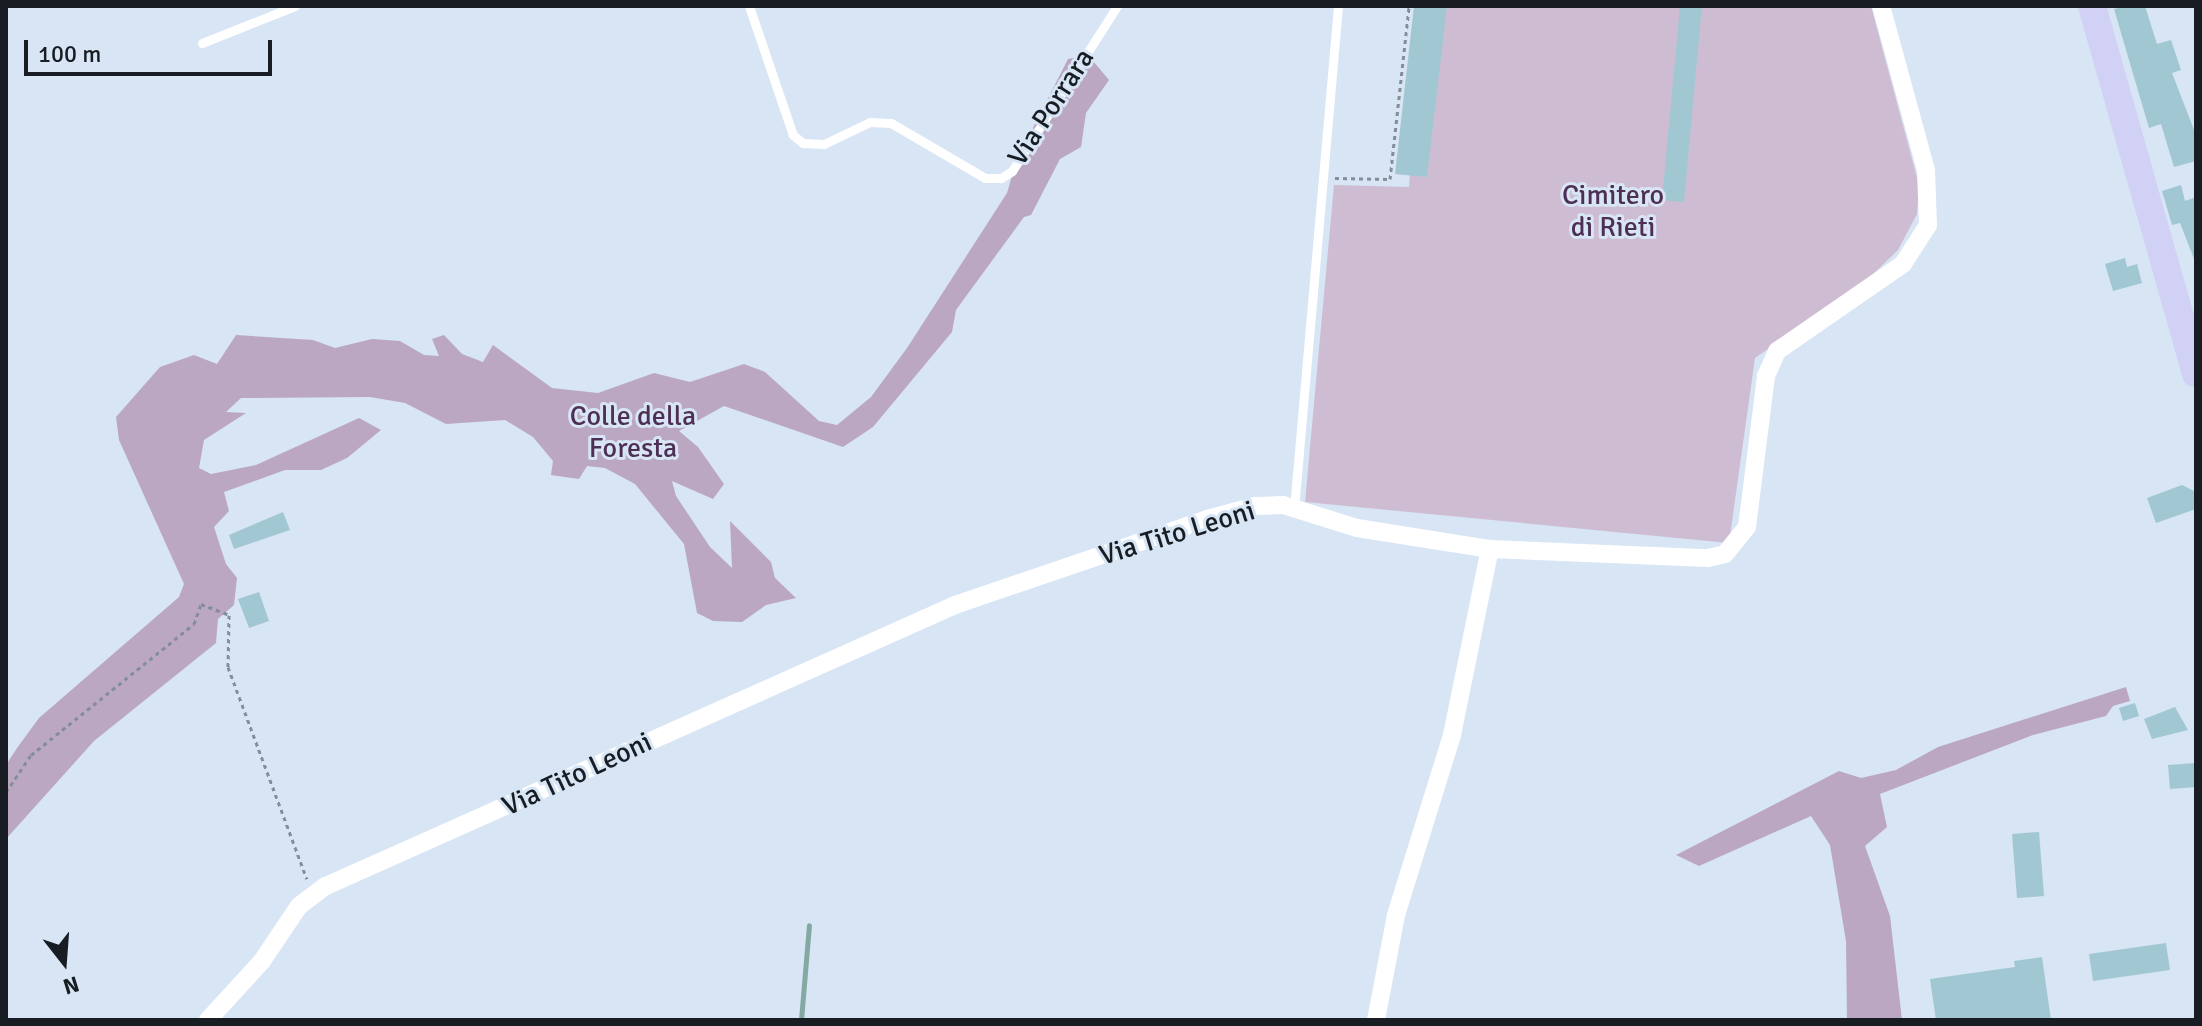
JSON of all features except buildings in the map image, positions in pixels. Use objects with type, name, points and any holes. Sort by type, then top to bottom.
[{"type":"main road","points":[[2092,6],[2195,370]]},
{"type":"street","name":"Via Tito Leoni","points":[[208,1020],[313,894],[736,699],[955,605],[1219,516],[1255,506],[1294,509],[1357,528],[1490,549],[1708,558],[1740,541],[1747,527],[1766,376],[1777,351],[1903,264],[1928,225],[1926,170],[1881,6]]},
{"type":"street","points":[[1376,1020],[1396,915],[1452,735],[1490,549]]},
{"type":"lane","points":[[202,43],[295,6]]},
{"type":"lane","name":"Via Porrara","points":[[749,6],[793,135],[803,143],[824,144],[870,122],[891,123],[985,178],[1012,171],[1117,6]]},
{"type":"lane","points":[[1294,509],[1338,6]]},
{"type":"path","points":[[1323,177],[1390,179],[1409,6]]},
{"type":"path","points":[[6,792],[31,755],[194,624],[201,604],[229,615],[228,667],[313,894]]},
{"type":"green space","name":"Cimitero di Rieti","points":[[1420,6],[1871,6],[1919,185],[1917,214],[1898,250],[1868,279],[1755,358],[1729,543],[1305,502],[1334,185],[1409,187]]},
{"type":"green space","name":"Colle della Foresta","points":[[1088,55],[1109,80],[1086,113],[1081,147],[1060,159],[1031,215],[1024,217],[956,310],[952,332],[873,427],[843,447],[724,406],[679,431],[698,447],[724,484],[713,499],[672,481],[676,496],[710,547],[732,568],[730,521],[771,562],[775,578],[796,598],[766,605],[742,622],[713,621],[697,613],[684,544],[635,484],[605,468],[587,466],[579,479],[551,475],[553,461],[533,437],[505,420],[446,424],[405,403],[370,397],[241,398],[226,412],[246,413],[204,440],[199,468],[211,474],[256,465],[359,418],[381,430],[347,458],[321,470],[285,470],[224,492],[229,511],[214,527],[226,564],[237,578],[234,605],[218,619],[216,643],[94,741],[6,839],[6,765],[17,748],[39,718],[179,597],[184,584],[119,440],[116,417],[160,367],[194,355],[217,364],[236,335],[313,340],[335,348],[372,339],[400,341],[424,355],[439,356],[432,339],[444,335],[462,354],[483,362],[493,345],[552,388],[598,393],[654,373],[690,382],[744,364],[765,372],[819,421],[837,425],[871,397],[907,348],[1007,193],[1017,159],[1068,59]]},
{"type":"green space","points":[[2126,687],[2130,701],[2113,706],[2106,716],[2033,735],[1880,794],[1887,827],[1865,846],[1890,916],[1902,1020],[1847,1020],[1846,941],[1830,845],[1811,816],[1699,866],[1676,855],[1839,771],[1861,778],[1896,770],[1938,747]]},
{"type":"waterway","points":[[801,1020],[809,925]]}]
